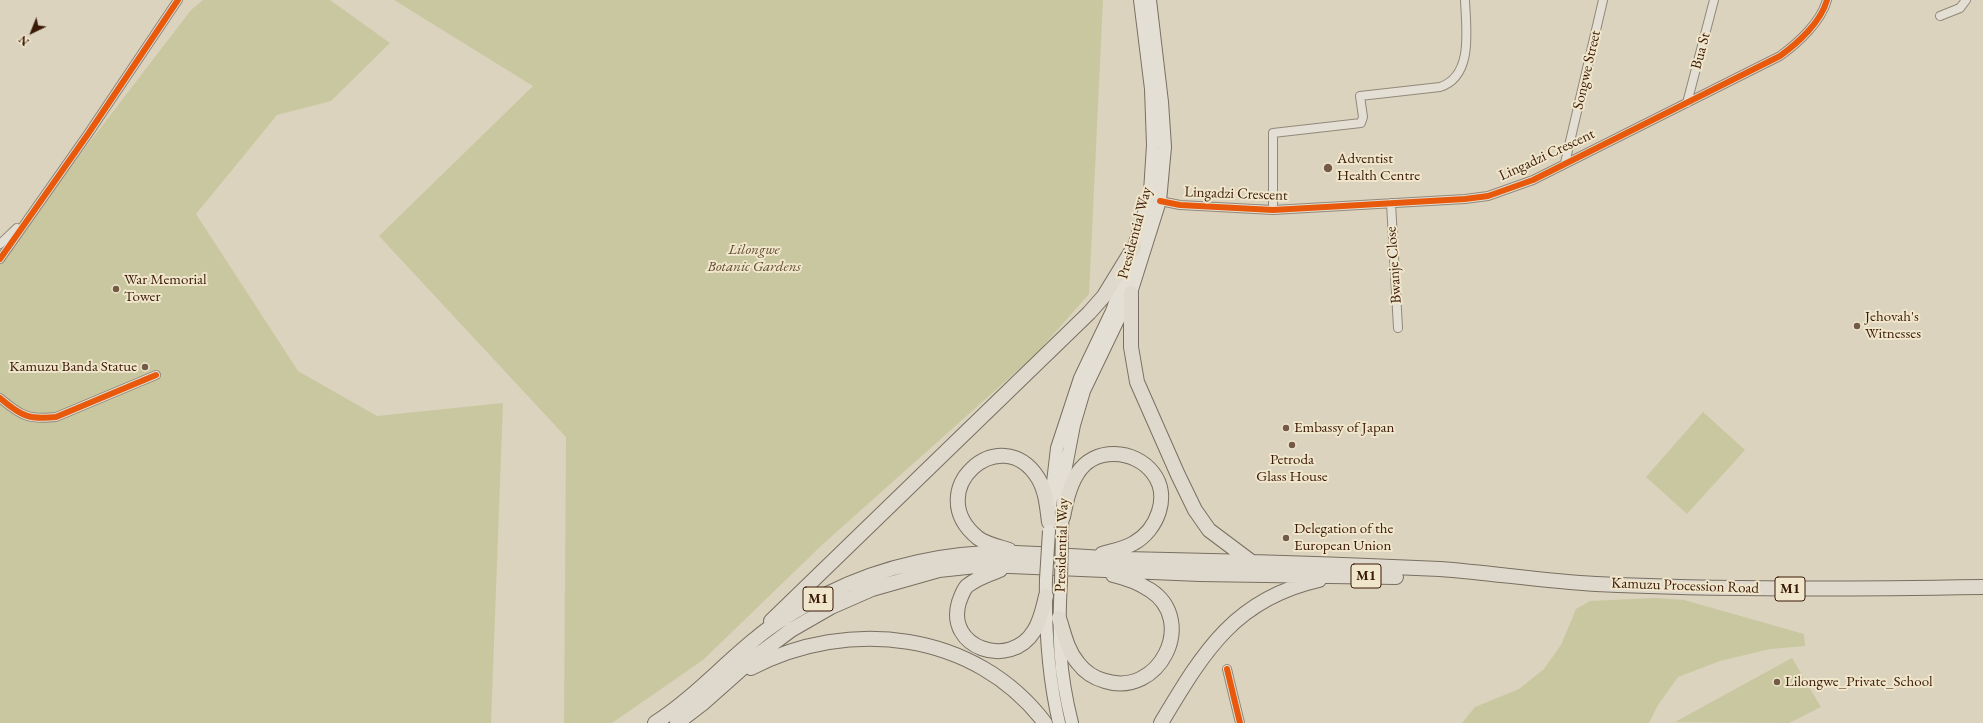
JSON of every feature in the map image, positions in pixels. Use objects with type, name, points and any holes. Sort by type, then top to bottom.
[{"type":"highway","points":[[756,638],[790,602],[1089,313],[1112,284],[1134,247]]},
{"type":"highway","points":[[1131,293],[1131,347],[1137,382],[1178,475],[1195,510],[1209,530],[1252,563]]},
{"type":"highway","points":[[1063,517],[1068,496],[1078,473],[1096,458],[1106,454],[1131,456],[1148,467],[1154,474],[1161,498],[1158,516],[1151,529],[1133,544],[1093,563]]},
{"type":"highway","points":[[1015,552],[980,539],[968,528],[961,517],[957,505],[958,491],[963,478],[971,468],[981,461],[994,456],[1006,456],[1021,460],[1031,469],[1038,479],[1045,497],[1049,526]]},
{"type":"highway","name":"M1","points":[[654,723],[694,694],[756,638],[826,594],[868,577],[938,558],[973,553],[1015,552],[1093,563]]},
{"type":"highway","points":[[1059,618],[1068,648],[1078,662],[1087,672],[1113,684],[1129,684],[1140,680],[1158,666],[1166,654],[1171,641],[1172,628],[1169,614],[1162,602],[1151,590],[1093,563]]},
{"type":"highway","name":"M1","points":[[677,723],[702,704],[755,657],[791,630],[831,607],[872,589],[940,570],[976,566],[1093,563],[1201,568]]},
{"type":"highway","name":"Kamuzu Procession Road","points":[[1201,568],[1252,563],[1440,569],[1483,572],[1537,580],[1597,584],[1784,589],[1983,587]]},
{"type":"highway","points":[[1010,566],[979,578],[966,587],[962,594],[957,615],[959,625],[965,637],[983,649],[998,652],[1008,651],[1028,640],[1040,620],[1046,596]]},
{"type":"highway","name":"Kamuzu Procession Road","points":[[1201,568],[1341,576],[1441,578],[1513,582],[1537,580]]},
{"type":"highway","points":[[1161,723],[1214,642],[1237,618],[1265,600],[1303,584],[1341,576]]},
{"type":"highway","points":[[730,679],[769,659],[814,644],[848,639],[884,638],[923,644],[961,657],[990,673],[1019,695],[1045,723]]},
{"type":"main road","name":"Presidential Way","points":[[1059,723],[1052,688],[1048,656],[1046,579],[1049,526],[1059,441],[1080,378],[1112,311],[1134,247],[1150,192],[1153,145],[1151,89],[1140,0]]},
{"type":"main road","name":"Presidential Way","points":[[1072,723],[1063,686],[1059,652],[1064,477],[1074,425],[1084,391],[1131,293],[1160,201],[1165,147],[1162,102],[1150,0]]},
{"type":"street","points":[[0,259],[26,219],[85,138],[178,0]]},
{"type":"street","points":[[1273,210],[1273,133],[1361,123],[1360,96],[1440,87],[1451,82],[1462,65],[1465,55],[1465,0]]},
{"type":"street","name":"Songwe Street","points":[[1565,163],[1603,0]]},
{"type":"street","name":"Bua St","points":[[1688,103],[1714,0]]},
{"type":"street","name":"Lingadzi Crescent","points":[[1160,201],[1180,205],[1273,210],[1465,199],[1488,196],[1533,180],[1750,72],[1793,47],[1810,30],[1827,0]]},
{"type":"street","points":[[1940,16],[1960,8],[1966,0]]},
{"type":"street","name":"Bwanje Close","points":[[1391,203],[1398,328]]},
{"type":"street","points":[[0,244],[26,219]]},
{"type":"street","points":[[0,398],[22,415],[37,418],[56,417],[156,375]]},
{"type":"street","points":[[1227,669],[1240,723]]},
{"type":"green space","points":[[203,0],[330,0],[390,43],[331,101],[277,115],[196,214],[298,371],[377,416],[503,403],[491,723],[0,723],[0,259],[191,10]]},
{"type":"green space","name":"Lilongwe Botanic Gardens","points":[[394,0],[1103,0],[1089,294],[1036,354],[823,544],[703,660],[612,723],[564,723],[566,437],[379,236],[533,86]]},
{"type":"green space","points":[[1703,412],[1745,450],[1687,514],[1646,477]]},
{"type":"green space","points":[[1656,598],[1684,600],[1804,634],[1805,646],[1770,649],[1720,661],[1678,677],[1658,705],[1649,723],[1462,723],[1475,707],[1519,689],[1544,669],[1561,645],[1576,609],[1590,601]]},
{"type":"green space","name":"Lilongwe_Private_School","points":[[1792,658],[1821,707],[1789,723],[1675,722]]},
{"type":"cycle path","points":[[0,259],[88,134],[178,0]]},
{"type":"cycle path","points":[[1160,201],[1180,205],[1273,210],[1465,199],[1488,196],[1533,180],[1780,56],[1794,45],[1814,24],[1820,16],[1827,0]]},
{"type":"cycle path","points":[[0,398],[20,413],[39,418],[56,417],[156,375]]},
{"type":"cycle path","points":[[1227,669],[1240,723]]},
{"type":"place","name":"Adventist Health Centre","points":[[1328,168]]},
{"type":"place","name":"War Memorial Tower","points":[[116,289]]},
{"type":"place","name":"Jehovah's Witnesses","points":[[1857,326]]},
{"type":"place","name":"Kamuzu Banda Statue","points":[[145,367]]},
{"type":"place","name":"Embassy of Japan","points":[[1286,428]]},
{"type":"place","name":"Petroda Glass House","points":[[1292,445]]},
{"type":"place","name":"Delegation of the European Union","points":[[1286,538]]},
{"type":"place","name":"Lilongwe_Private_School","points":[[1777,682]]}]
